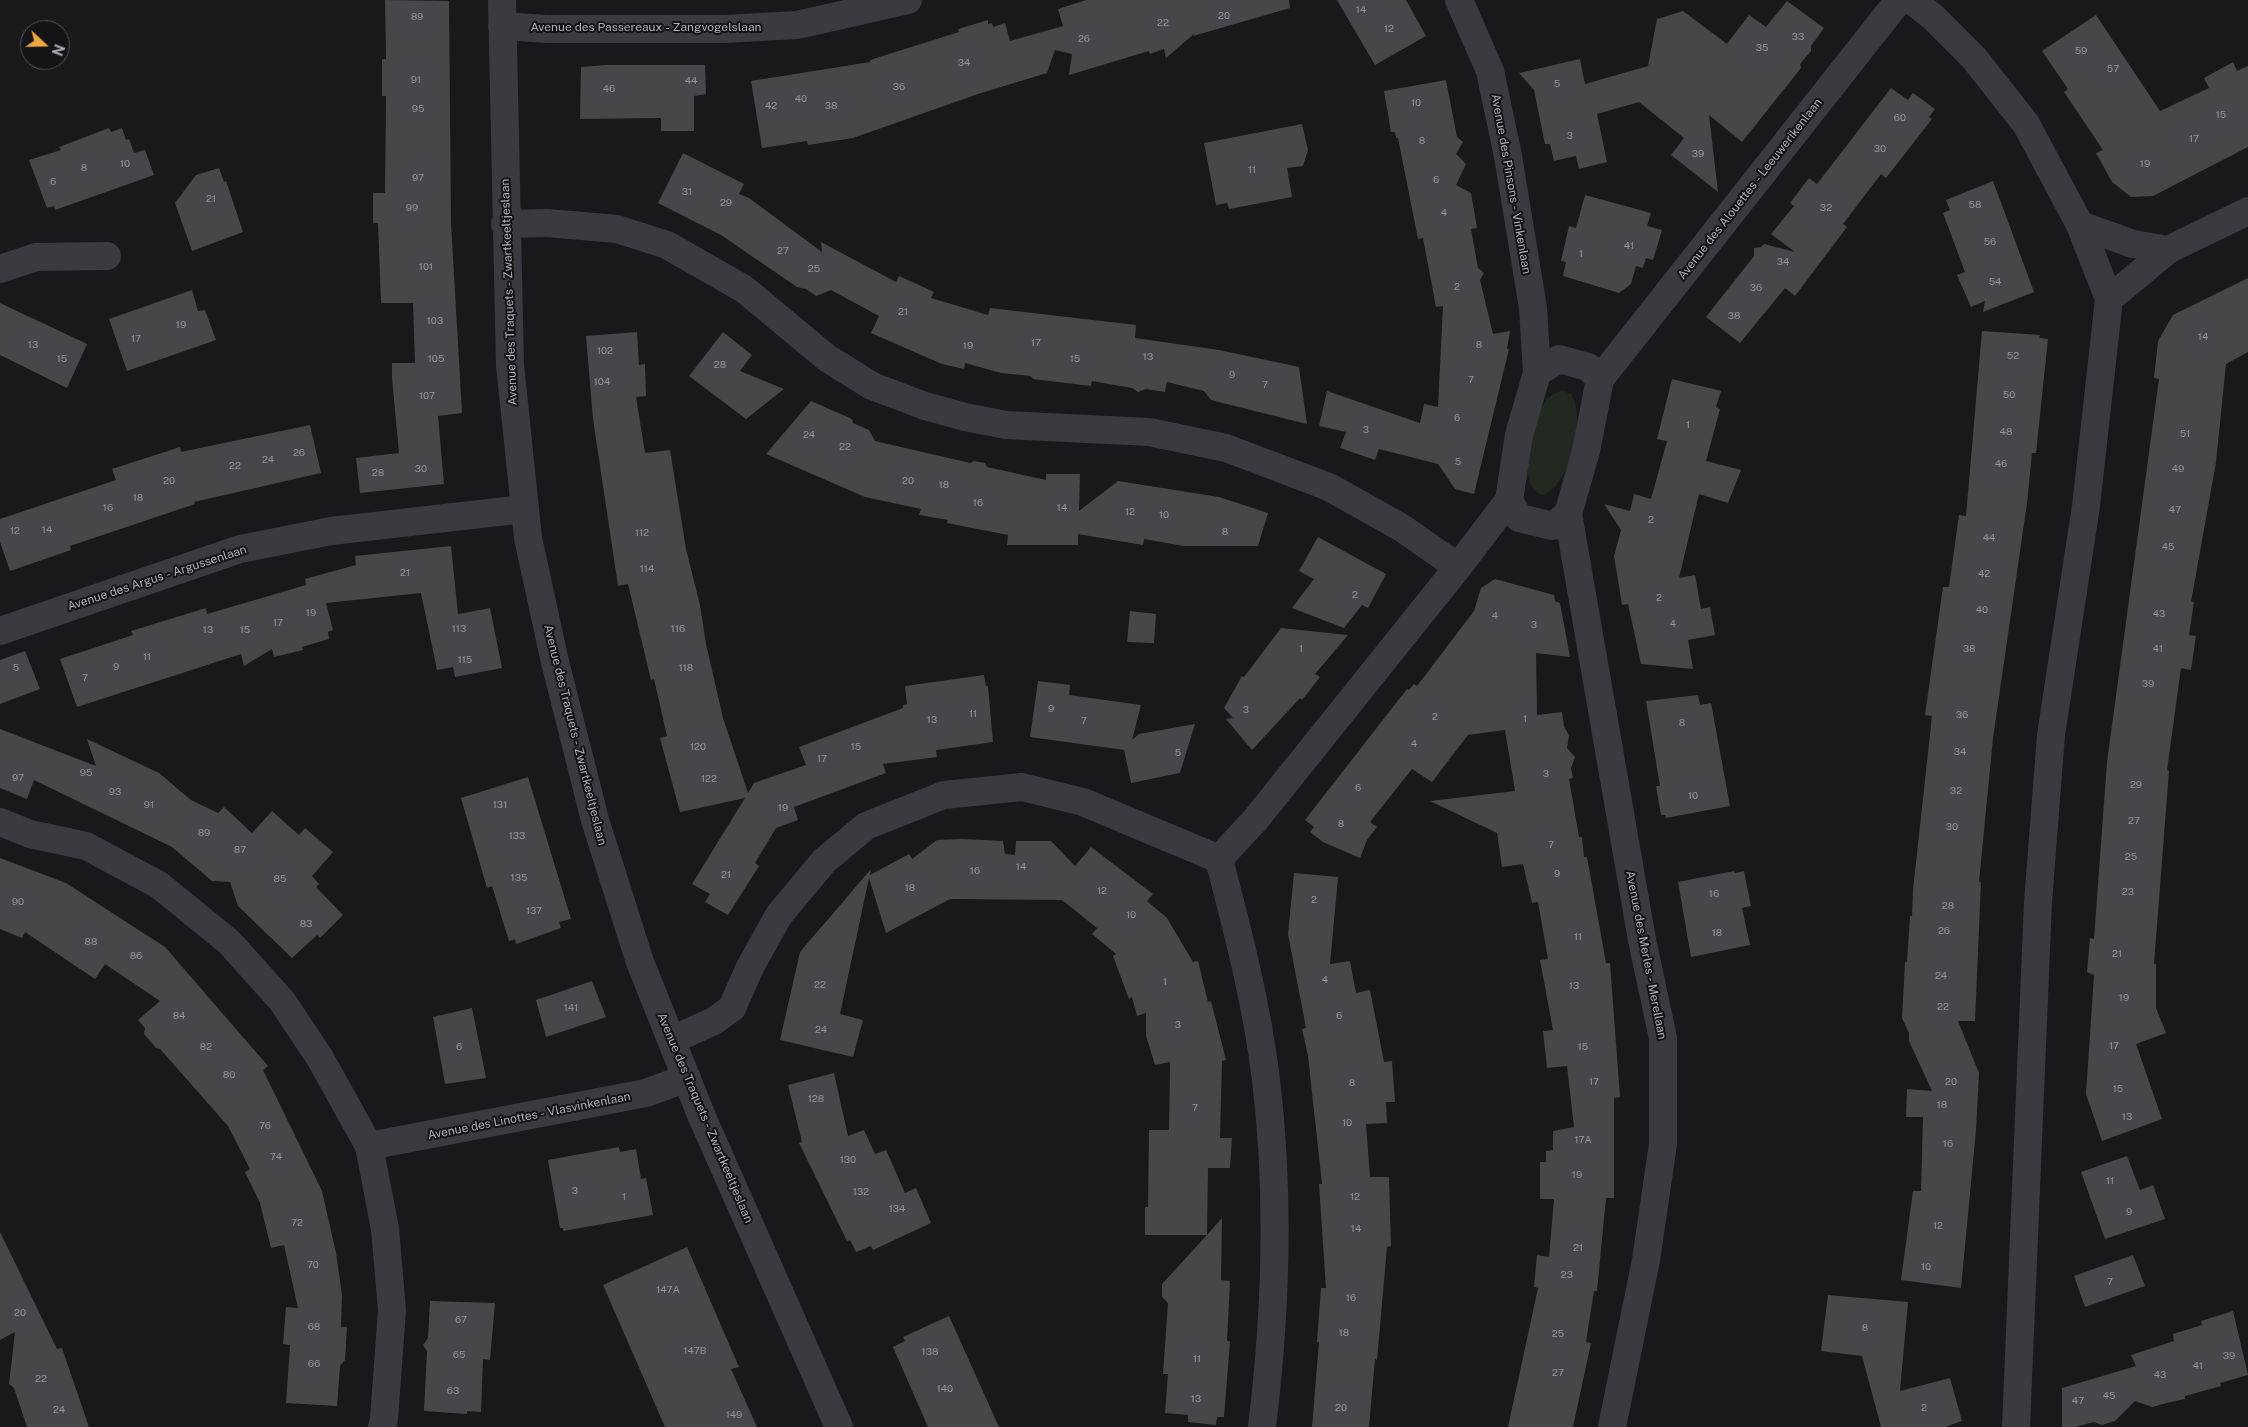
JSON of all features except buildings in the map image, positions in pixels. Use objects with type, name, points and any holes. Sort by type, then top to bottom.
[{"type":"street","name":"Avenue des Passereaux - Zangvogelslaan","points":[[502,13],[547,29],[725,29],[797,24],[908,0]]},
{"type":"street","name":"Avenue des Pinsons - Vinkenlaan","points":[[1459,0],[1490,71],[1508,156],[1533,308],[1537,373],[1519,435],[1509,500]]},
{"type":"street","name":"Avenue des Alouettes - Leeuwerikenlaan","points":[[1600,379],[1900,0]]},
{"type":"street","points":[[1911,0],[1933,16],[1974,58],[2026,124],[2080,225],[2109,299],[2086,506],[2051,735],[2038,902],[2016,1427]]},
{"type":"street","name":"Avenue des Traquets - Zwartkeeltjeslaan","points":[[502,13],[510,365],[528,538],[555,662],[595,820],[640,962],[702,1117],[839,1427]]},
{"type":"street","points":[[2109,299],[2168,250],[2248,211]]},
{"type":"street","points":[[506,224],[547,223],[617,229],[667,244],[744,289],[827,358],[872,386],[924,406],[965,418],[1006,425],[1149,432],[1226,448],[1329,487],[1402,528],[1458,567]]},
{"type":"street","points":[[2080,225],[2134,244],[2168,250]]},
{"type":"street","points":[[0,270],[36,257],[107,256]]},
{"type":"street","points":[[1220,859],[1256,819],[1458,567],[1509,500],[1519,518],[1553,526],[1568,514],[1586,451],[1600,379],[1588,367],[1559,359],[1537,373]]},
{"type":"street","name":"Avenue des Argus - Argussenlaan","points":[[0,630],[240,549],[331,531],[524,509]]},
{"type":"street","name":"Avenue des Merles - Merellaan","points":[[1568,514],[1640,930],[1663,1038],[1664,1144],[1646,1260],[1612,1427]]},
{"type":"street","points":[[672,1040],[714,1021],[732,1008],[750,967],[779,915],[824,862],[866,826],[944,795],[1022,786],[1083,802],[1220,859]]},
{"type":"street","points":[[0,822],[30,834],[86,846],[159,886],[229,942],[282,1001],[320,1058],[369,1146],[385,1229],[392,1310],[382,1427]]},
{"type":"street","points":[[1220,859],[1247,969],[1264,1071],[1276,1206],[1270,1357],[1262,1427]]},
{"type":"street","name":"Avenue des Linottes - Vlasvinkenlaan","points":[[369,1146],[646,1093],[686,1078]]},
{"type":"shaded area","points":[[1563,391],[1571,394],[1576,405],[1577,434],[1569,464],[1562,477],[1554,488],[1544,495],[1534,490],[1529,479],[1527,465],[1529,449],[1532,433],[1543,405],[1550,396]]}]
